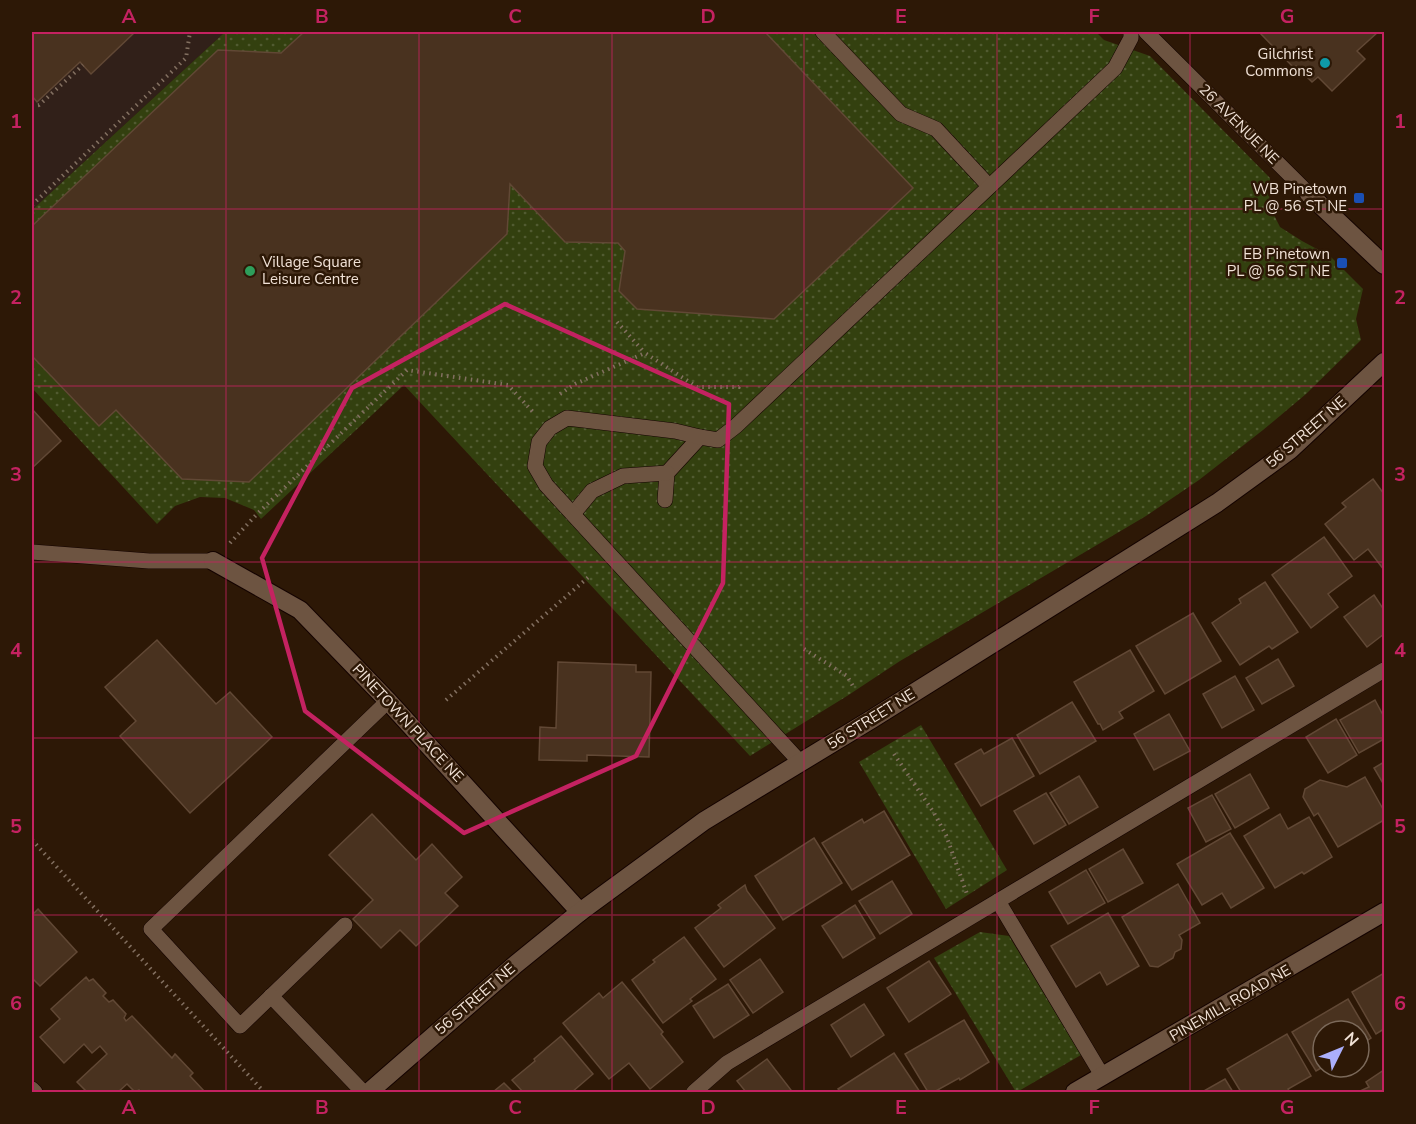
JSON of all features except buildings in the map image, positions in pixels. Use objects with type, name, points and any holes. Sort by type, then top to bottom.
[{"type":"street","name":"26 AVENUE NE","points":[[1309,194],[1384,265]]},
{"type":"street","name":"56 STREET NE","points":[[369,1092],[516,964],[580,912],[704,821],[872,719],[1217,503],[1290,450],[1384,362]]},
{"type":"street","name":"PINETOWN PLACE NE","points":[[213,561],[300,610],[388,701],[580,912]]},
{"type":"street","name":"PINEMILL ROAD NE","points":[[1076,1092],[1384,912]]},
{"type":"lane","points":[[823,32],[901,114],[936,129],[989,186]]},
{"type":"lane","points":[[800,762],[546,485],[535,466],[539,442],[550,428],[567,418],[675,431],[718,440],[736,426],[1115,68],[1131,38],[1131,32]]},
{"type":"lane","name":"26 AVENUE NE","points":[[1146,32],[1309,194]]},
{"type":"lane","points":[[665,500],[667,473],[700,438]]},
{"type":"lane","points":[[573,514],[592,491],[623,476],[667,473]]},
{"type":"lane","points":[[32,552],[149,561],[213,561]]},
{"type":"lane","points":[[694,1092],[727,1063],[1384,670]]},
{"type":"lane","points":[[345,925],[240,1026],[151,929],[388,701]]},
{"type":"lane","points":[[998,901],[1103,1077]]},
{"type":"lane","points":[[271,996],[363,1092]]},
{"type":"lane","points":[[32,1089],[35,1092]]},
{"type":"path","points":[[32,205],[186,58],[190,32]]},
{"type":"path","points":[[32,106],[39,105],[83,65]]},
{"type":"path","points":[[617,322],[645,353],[697,387],[739,387],[747,380]]},
{"type":"path","points":[[559,396],[575,384],[645,353]]},
{"type":"path","points":[[213,561],[257,514],[407,370],[508,385],[534,413]]},
{"type":"path","points":[[446,700],[591,575]]},
{"type":"path","points":[[804,649],[847,676],[853,687]]},
{"type":"path","points":[[32,840],[264,1092]]},
{"type":"highlighted area","points":[[505,304],[729,404],[723,583],[636,756],[464,833],[305,711],[262,558],[352,388]]},
{"type":"shaded area","points":[[32,32],[225,32],[32,210]]},
{"type":"green space","points":[[225,32],[1096,32],[1104,40],[1150,56],[1270,178],[1269,205],[1280,227],[1330,256],[1363,289],[1356,319],[1361,340],[1306,394],[1199,480],[1146,516],[900,661],[750,756],[404,385],[261,519],[254,510],[225,498],[200,497],[175,506],[157,524],[32,388],[32,210]]},
{"type":"green space","points":[[921,725],[1007,870],[946,909],[859,762]]},
{"type":"green space","points":[[980,932],[1009,936],[1081,1055],[1017,1092],[934,958]]},
{"type":"place","name":"Gilchrist Commons","points":[[1325,63]]},
{"type":"place","name":"WB Pinetown PL @ 56 ST NE","points":[[1359,198]]},
{"type":"place","name":"EB Pinetown PL @ 56 ST NE","points":[[1342,263]]},
{"type":"place","name":"Village Square Leisure Centre","points":[[250,271]]}]
